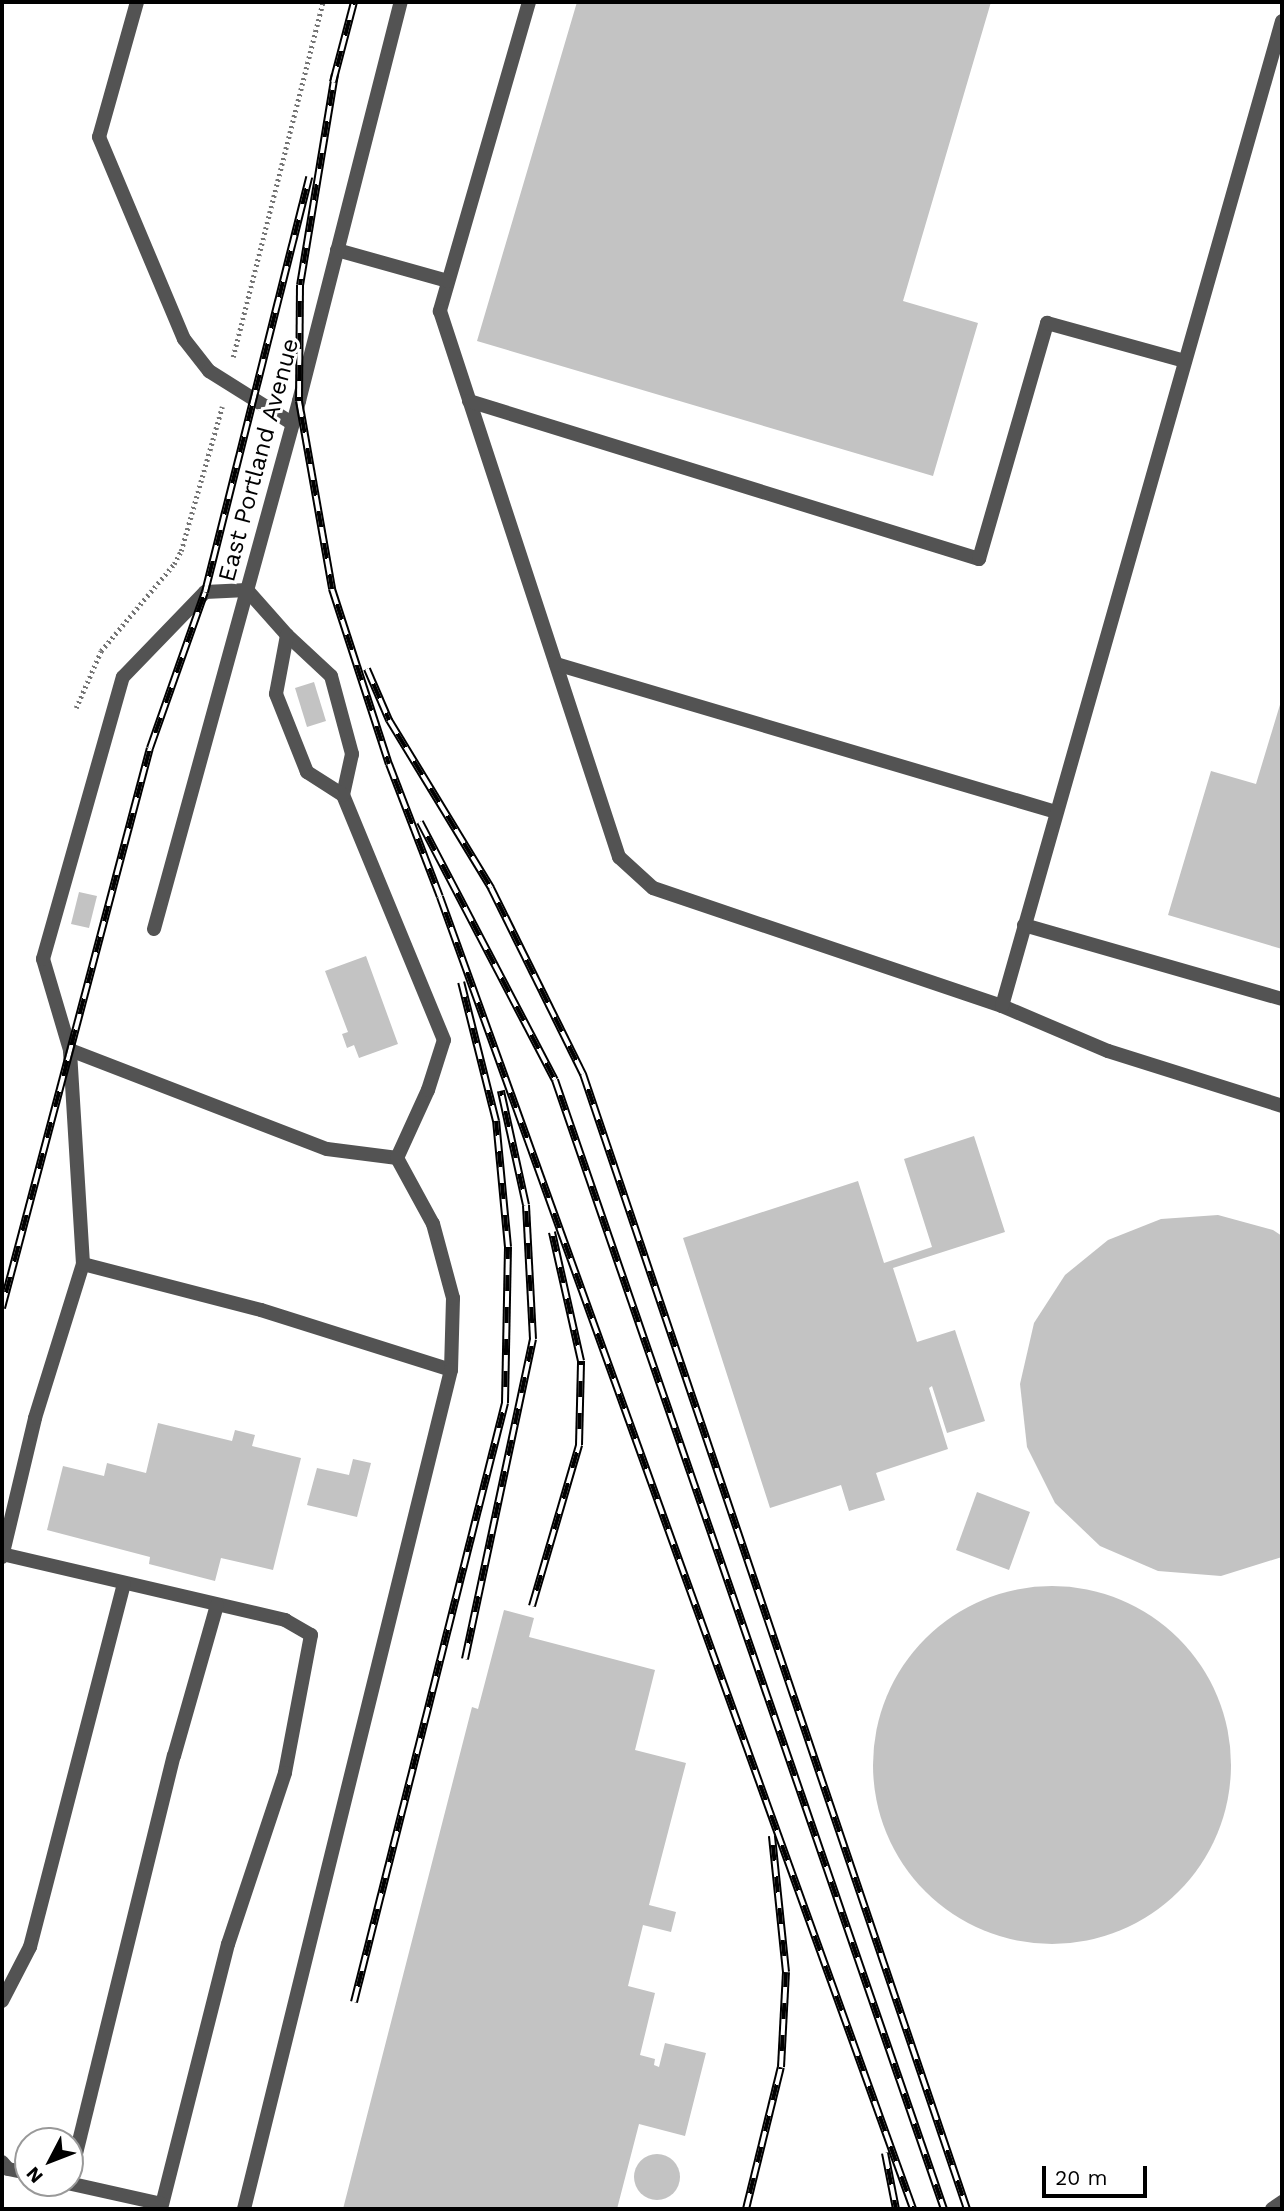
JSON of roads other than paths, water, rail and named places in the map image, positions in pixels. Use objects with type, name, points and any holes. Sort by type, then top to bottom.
[{"type":"street","points":[[137,2],[99,137],[184,339],[209,371],[293,424]]},
{"type":"street","name":"East Portland Avenue","points":[[154,929],[293,424],[401,2]]},
{"type":"street","points":[[529,2],[440,311],[619,857],[653,888],[1002,1006],[1108,1051],[1282,1106]]},
{"type":"street","points":[[1002,1006],[1282,21]]},
{"type":"street","points":[[337,250],[448,281]]},
{"type":"street","points":[[469,401],[979,559],[1047,323],[1185,361]]},
{"type":"street","points":[[84,2186],[162,2204],[228,1944],[285,1773],[311,1635],[285,1620],[2,1556],[35,1418],[83,1264],[70,1050],[43,959],[123,677],[205,592],[247,590],[287,635],[331,676],[352,754],[343,795],[444,1040],[428,1090],[397,1157]]},
{"type":"street","points":[[287,635],[276,694],[307,772],[343,795]]},
{"type":"street","points":[[556,664],[1056,812]]},
{"type":"street","points":[[1024,925],[1282,999]]},
{"type":"street","points":[[70,1050],[327,1149],[397,1157]]},
{"type":"street","points":[[244,2209],[451,1370],[453,1298],[433,1224],[397,1157]]},
{"type":"street","points":[[83,1264],[261,1310],[451,1370]]},
{"type":"street","points":[[2,2001],[30,1947],[124,1584]]},
{"type":"street","points":[[83,2127],[174,1756],[217,1605]]},
{"type":"street","points":[[1272,2209],[1282,2202]]},
{"type":"railway","points":[[333,82],[354,2]]},
{"type":"railway","points":[[335,74],[300,285],[299,401],[332,589],[389,764],[440,897],[913,2209]]},
{"type":"railway","points":[[2,1308],[150,748],[205,592],[309,177]]},
{"type":"railway","points":[[367,669],[389,720],[491,888],[583,1074],[967,2209]]},
{"type":"railway","points":[[420,822],[555,1080],[944,2209]]},
{"type":"railway","points":[[354,2002],[505,1403],[508,1247],[496,1121],[461,982]]},
{"type":"railway","points":[[465,1659],[533,1339],[526,1205],[501,1091]]},
{"type":"railway","points":[[532,1606],[579,1445],[581,1361],[552,1232]]},
{"type":"railway","points":[[746,2209],[781,2067],[786,1972],[772,1836]]},
{"type":"railway","points":[[885,2153],[896,2209]]}]
